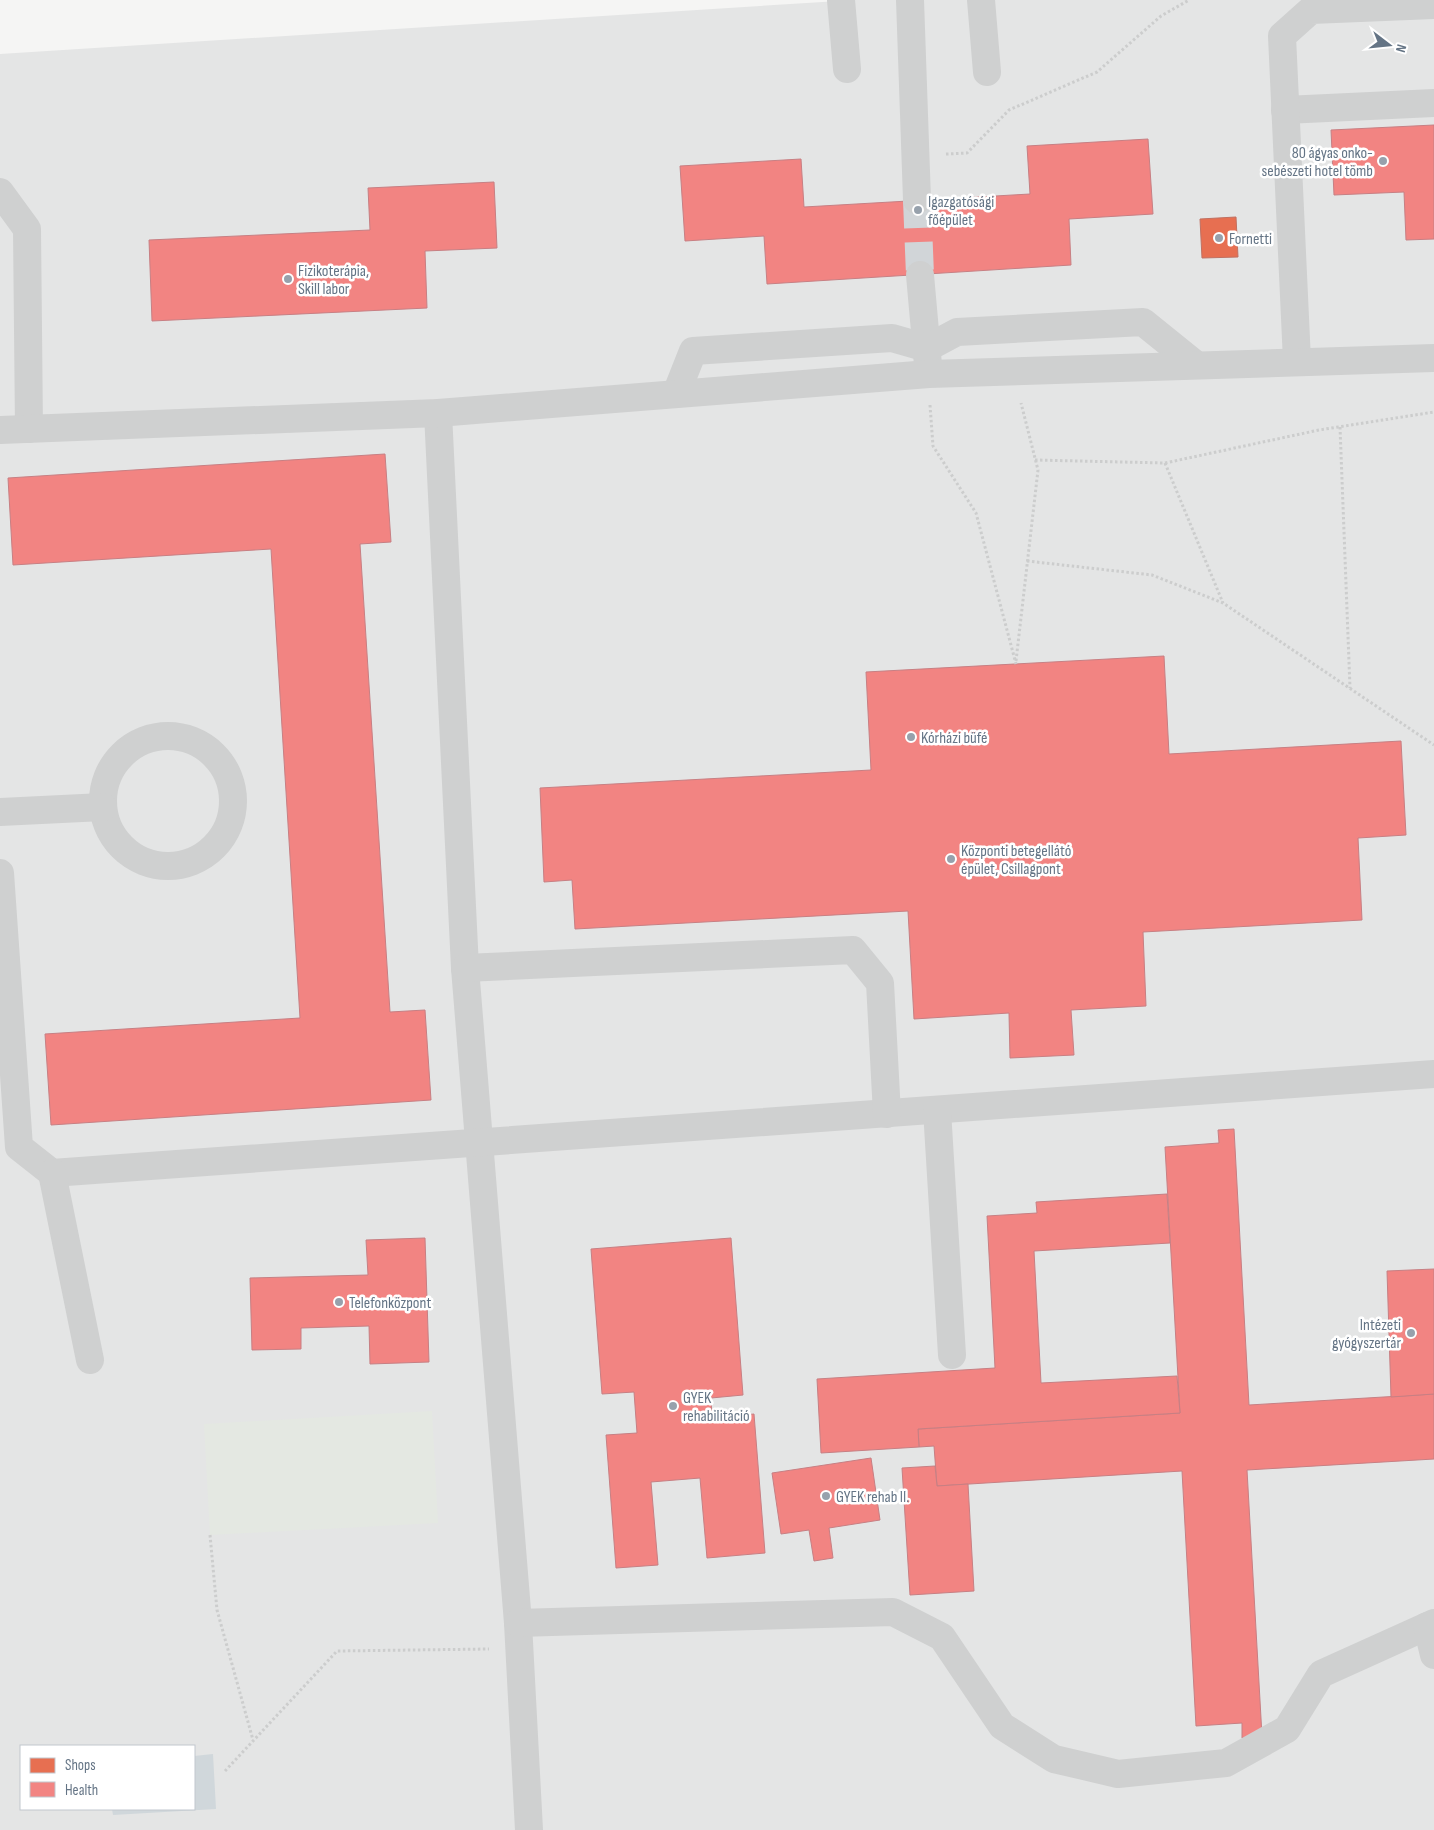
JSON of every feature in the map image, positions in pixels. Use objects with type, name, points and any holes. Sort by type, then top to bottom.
[{"type":"lane","points":[[841,0],[847,69]]},
{"type":"lane","points":[[910,0],[917,200]]},
{"type":"lane","points":[[981,0],[987,72]]},
{"type":"lane","points":[[1297,361],[1282,36],[1311,10],[1434,4]]},
{"type":"lane","points":[[1285,110],[1434,103]]},
{"type":"lane","points":[[0,192],[27,229],[29,428]]},
{"type":"lane","points":[[920,274],[928,361]]},
{"type":"lane","points":[[928,361],[957,332],[1143,322],[1195,364]]},
{"type":"lane","points":[[676,394],[693,351],[892,338],[928,361]]},
{"type":"lane","points":[[0,430],[438,413],[676,394],[928,361],[1013,371],[1434,358]]},
{"type":"lane","points":[[438,413],[465,968],[518,1623],[529,1830]]},
{"type":"lane","points":[[162,735],[183,737],[202,745],[229,775],[234,796],[231,818],[222,839],[206,855],[185,864],[162,867],[140,861],[121,847],[108,829],[103,807],[104,786],[112,767],[125,751],[143,740],[162,735]]},
{"type":"lane","points":[[0,812],[103,807]]},
{"type":"lane","points":[[0,873],[19,1147],[52,1173],[90,1360]]},
{"type":"lane","points":[[465,968],[853,950],[880,983],[887,1114]]},
{"type":"lane","points":[[52,1173],[478,1144],[1434,1074]]},
{"type":"lane","points":[[937,1110],[952,1355]]},
{"type":"lane","points":[[518,1623],[893,1612],[942,1637],[1002,1726],[1054,1759],[1118,1774],[1226,1762],[1287,1729],[1320,1674],[1430,1625],[1434,1655]]},
{"type":"path","points":[[941,154],[967,153],[1009,110],[1096,72],[1161,16],[1189,0]]},
{"type":"path","points":[[928,361],[933,446],[976,513],[1016,664],[1038,470],[1013,371]]},
{"type":"path","points":[[1035,460],[1165,463],[1340,427],[1434,412]]},
{"type":"path","points":[[1340,427],[1350,688]]},
{"type":"path","points":[[1165,463],[1223,603]]},
{"type":"path","points":[[1027,562],[1152,575],[1223,603],[1434,745]]},
{"type":"path","points":[[210,1535],[217,1610],[254,1740]]},
{"type":"path","points":[[225,1771],[337,1651],[519,1649]]},
{"type":"shaded area","points":[[855,0],[1434,0],[1434,1830],[0,1830],[0,54]]},
{"type":"shaded area","points":[[432,1411],[438,1523],[210,1535],[204,1424]]},
{"type":"shaded area","points":[[213,1754],[216,1809],[113,1815],[112,1810],[195,1810],[195,1756]]},
{"type":"building: Shops","name":"Fornetti","points":[[1236,217],[1238,257],[1202,258],[1200,219]]},
{"type":"building: Health","name":"80 ágyas onko- sebészeti hotel tömb","points":[[1434,125],[1434,239],[1406,240],[1404,192],[1334,195],[1331,130]]},
{"type":"building: Health","name":"Igazgatósági főépület","points":[[1148,139],[1153,214],[1069,219],[1071,265],[767,284],[764,236],[685,241],[680,166],[801,159],[804,207],[1030,194],[1027,146]]},
{"type":"building: Health","name":"Fizikoterápia, Skill labor","points":[[494,182],[497,248],[425,251],[427,308],[152,321],[149,240],[370,230],[368,188]]},
{"type":"building: Health","points":[[385,454],[391,542],[360,544],[390,1012],[425,1010],[431,1100],[51,1125],[45,1034],[300,1018],[271,549],[13,565],[8,478]]},
{"type":"building: Health","name":"Központi betegellátó épület, Csillagpont","points":[[1164,656],[1169,754],[1401,741],[1406,835],[1358,838],[1362,920],[1143,932],[1146,1006],[1071,1010],[1074,1055],[1010,1058],[1009,1013],[914,1019],[908,911],[575,929],[572,880],[544,882],[540,788],[871,770],[866,672]]},
{"type":"building: Health","points":[[1234,1129],[1249,1405],[1434,1394],[1434,1459],[1247,1470],[1262,1736],[1242,1738],[1242,1723],[1196,1726],[1182,1471],[937,1486],[934,1446],[919,1447],[918,1429],[1180,1413],[1165,1147],[1219,1143],[1218,1130]]},
{"type":"building: Health","points":[[1167,1194],[1170,1243],[1034,1251],[1041,1383],[1177,1376],[1180,1413],[918,1429],[919,1447],[821,1453],[817,1379],[995,1368],[987,1216],[1037,1213],[1036,1202]]},
{"type":"building: Health","name":"Telefonközpont","points":[[425,1238],[429,1362],[370,1364],[369,1326],[301,1328],[301,1349],[252,1350],[250,1278],[368,1275],[366,1240]]},
{"type":"building: Health","name":"GYEK rehabilitáció","points":[[731,1238],[743,1395],[711,1398],[712,1418],[754,1414],[765,1553],[707,1558],[700,1478],[651,1482],[658,1565],[616,1568],[606,1435],[637,1433],[634,1392],[602,1394],[591,1249]]},
{"type":"building: Health","name":"Intézeti gyógyszertár","points":[[1434,1269],[1434,1394],[1391,1397],[1387,1271]]},
{"type":"building: Health","name":"GYEK rehab II.","points":[[871,1458],[880,1520],[829,1528],[833,1558],[814,1561],[809,1530],[781,1534],[772,1473]]},
{"type":"building: Health","points":[[935,1466],[937,1486],[968,1484],[974,1591],[910,1595],[902,1468]]},
{"type":"tunnel","points":[[917,200],[920,275]]},
{"type":"place","name":"80 ágyas onko- sebészeti hotel tömb","points":[[1383,161]]},
{"type":"place","name":"Igazgatósági főépület","points":[[918,210]]},
{"type":"place","name":"Fornetti","points":[[1219,238]]},
{"type":"place","name":"Fizikoterápia, Skill labor","points":[[288,279]]},
{"type":"place","name":"Kórházi büfé","points":[[911,737]]},
{"type":"place","name":"Központi betegellátó épület, Csillagpont","points":[[951,859]]},
{"type":"place","name":"Telefonközpont","points":[[339,1302]]},
{"type":"place","name":"Intézeti gyógyszertár","points":[[1411,1333]]},
{"type":"place","name":"GYEK rehabilitáció","points":[[673,1406]]},
{"type":"place","name":"GYEK rehab II.","points":[[826,1496]]}]
